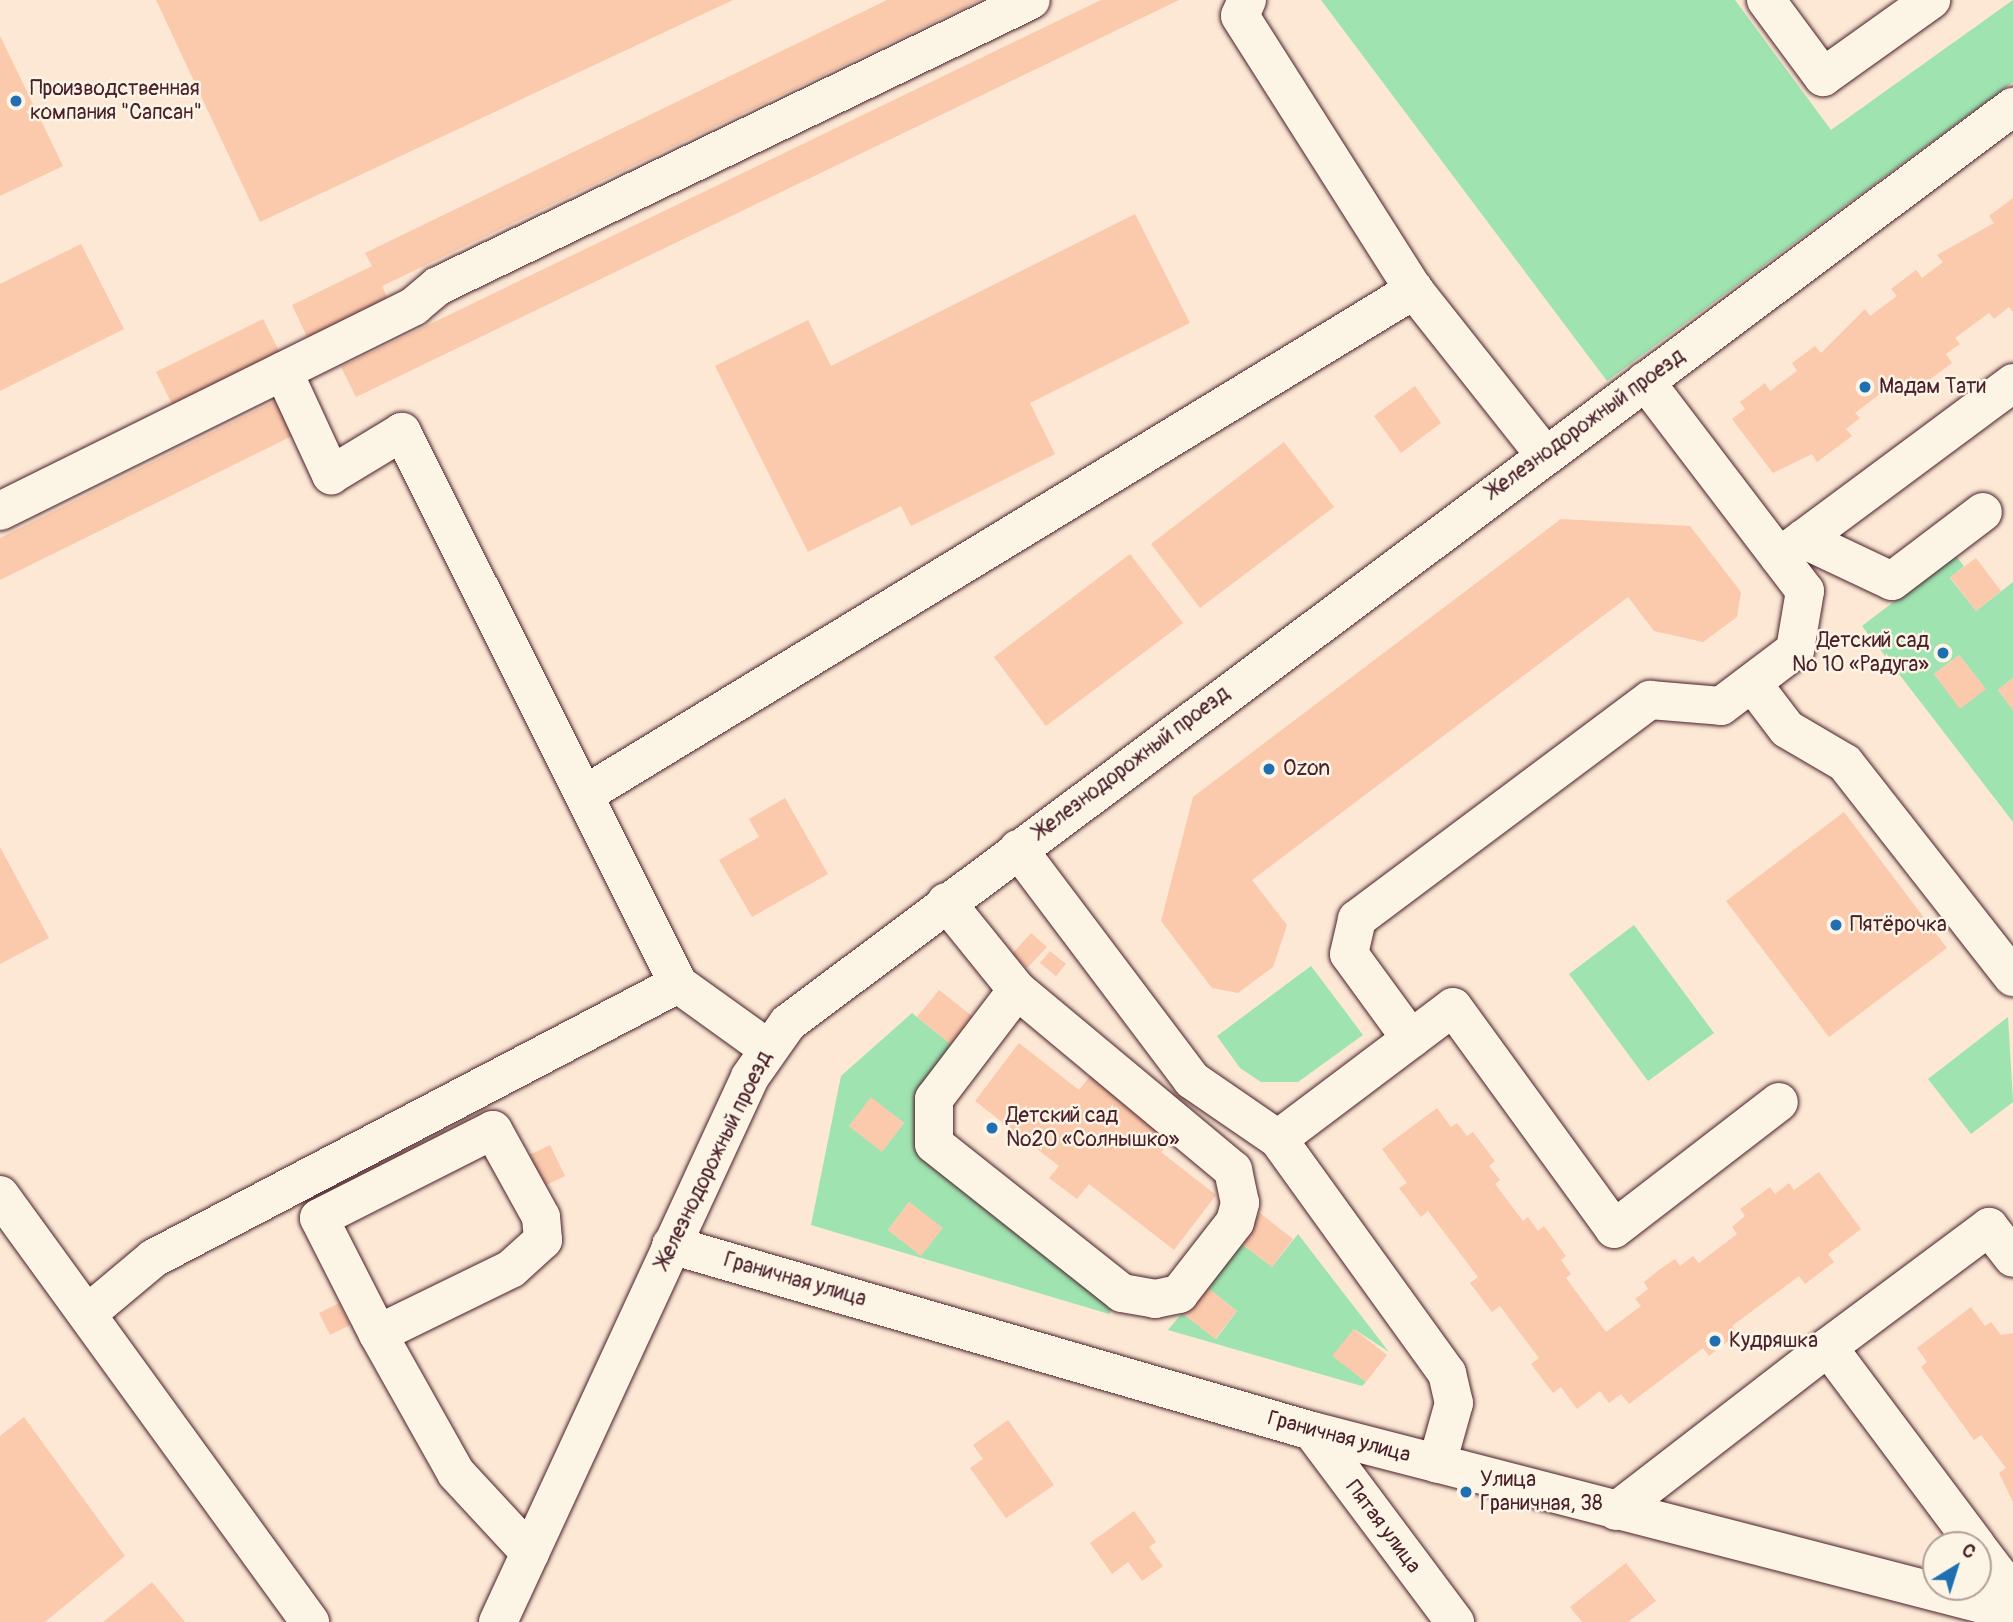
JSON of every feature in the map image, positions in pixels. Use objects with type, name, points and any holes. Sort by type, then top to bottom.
[{"type":"street","points":[[0,511],[414,306],[438,286],[1031,0]]},
{"type":"street","points":[[1247,0],[1240,16],[1414,290],[1544,454]]},
{"type":"street","points":[[1766,0],[1823,77],[1931,0]]},
{"type":"street","name":"Железнодорожный проезд","points":[[498,1622],[671,1245],[766,1048],[811,1003],[2013,107]]},
{"type":"street","points":[[584,795],[1414,290]]},
{"type":"street","points":[[283,371],[331,475],[402,432],[678,984],[766,1048]]},
{"type":"street","points":[[1411,1039],[1349,954],[1357,919],[1650,700],[1721,706],[1795,650],[1805,591],[1791,548],[1645,381]]},
{"type":"street","points":[[1791,548],[2013,383]]},
{"type":"street","points":[[1791,548],[1892,580],[1983,512]]},
{"type":"street","points":[[1752,683],[1787,729],[1845,763],[2013,977]]},
{"type":"street","points":[[1018,849],[1192,1080],[1278,1139],[1447,1373],[1454,1403],[1437,1464]]},
{"type":"street","points":[[946,902],[1017,990],[1233,1170],[1240,1203],[1234,1222],[1179,1294],[1154,1300],[1122,1293],[934,1144],[934,1099],[1017,990]]},
{"type":"street","points":[[87,1314],[154,1258],[678,984]]},
{"type":"street","points":[[1278,1139],[1453,1007],[1614,1229],[1779,1102]]},
{"type":"street","points":[[378,1334],[520,1264],[543,1240],[541,1217],[492,1130],[319,1219],[378,1334],[456,1473],[530,1553]]},
{"type":"street","points":[[0,1195],[310,1622]]},
{"type":"street","points":[[1616,1511],[1989,1227],[2013,1258]]},
{"type":"street","name":"Граничная улица","points":[[671,1245],[1312,1431],[2013,1612]]},
{"type":"street","points":[[1828,1347],[1966,1531]]},
{"type":"street","name":"Пятая улица","points":[[1312,1431],[1455,1622]]},
{"type":"street","points":[[1992,1566],[2013,1594]]},
{"type":"green space","points":[[1321,0],[1735,0],[1831,130],[2013,0],[2013,82],[1607,381]]},
{"type":"green space","points":[[1955,555],[1964,566],[1950,578],[1976,611],[2013,582],[2013,678],[1998,690],[2013,710],[2013,822],[1862,626]],"holes":[[[1959,655],[1985,688],[1960,708],[1934,674]]]},
{"type":"green space","points":[[1634,925],[1714,1033],[1648,1081],[1569,974]]},
{"type":"green space","points":[[1311,966],[1363,1035],[1298,1082],[1261,1082],[1240,1068],[1217,1036]]},
{"type":"green space","points":[[912,1013],[954,1047],[916,1108],[915,1139],[1114,1307],[1109,1314],[811,1225],[841,1076]],"holes":[[[871,1098],[904,1123],[882,1151],[849,1126]],[[909,1202],[942,1228],[921,1255],[888,1230]]]},
{"type":"green space","points":[[2008,1017],[2013,1102],[1971,1134],[1928,1079]]},
{"type":"green space","points":[[1298,1234],[1389,1352],[1354,1329],[1333,1356],[1366,1382],[1362,1386],[1168,1330],[1182,1313],[1216,1339],[1237,1311],[1204,1285],[1238,1241],[1272,1267]]},
{"type":"building","points":[[156,0],[733,0],[260,222]]},
{"type":"building","points":[[887,0],[980,0],[382,286],[389,301],[308,339],[292,305],[372,266],[365,253]]},
{"type":"building","points":[[1101,0],[1179,0],[356,397],[341,367]]},
{"type":"building","name":"Производственная компания \"Сапсан\"","points":[[0,36],[63,166],[0,196]]},
{"type":"building","points":[[2013,198],[2013,312],[2009,307],[1994,319],[1989,313],[1955,338],[1960,344],[1946,354],[1952,363],[1917,389],[1910,381],[1894,393],[1889,387],[1855,413],[1860,418],[1846,429],[1852,436],[1817,462],[1812,454],[1773,473],[1732,419],[1745,409],[1740,402],[1765,383],[1770,391],[1797,371],[1792,363],[1815,346],[1821,353],[1865,309],[1870,316],[1897,296],[1891,289],[1916,270],[1922,278],[1943,262],[1937,255],[1994,223],[1989,216]]},
{"type":"building","points":[[1135,214],[1190,323],[1030,403],[1055,454],[911,526],[901,506],[808,552],[715,366],[808,320],[831,366]]},
{"type":"building","points":[[81,244],[124,329],[0,391],[0,284]]},
{"type":"building","points":[[263,319],[281,355],[174,408],[156,372]]},
{"type":"building","points":[[1415,386],[1441,423],[1401,453],[1374,416]]},
{"type":"building","points":[[275,401],[294,435],[0,580],[0,538]]},
{"type":"building","points":[[1284,442],[1334,507],[1200,608],[1151,544]]},
{"type":"building","points":[[1561,519],[1690,526],[1741,592],[1737,617],[1703,642],[1654,631],[1628,597],[1252,880],[1287,925],[1273,967],[1238,993],[1212,988],[1161,921],[1193,797]]},
{"type":"building","points":[[1130,554],[1183,623],[1046,726],[994,657]]},
{"type":"building","points":[[1976,558],[2001,591],[1976,611],[1950,577]]},
{"type":"building","points":[[1959,655],[1986,689],[1960,709],[1934,674]]},
{"type":"building","points":[[2013,678],[2013,710],[1998,690]]},
{"type":"building","points":[[785,798],[828,874],[752,917],[719,860],[759,837],[749,819]]},
{"type":"building","name":"Пятёрочка","points":[[1844,812],[1947,948],[1829,1037],[1726,901]]},
{"type":"building","points":[[0,847],[49,938],[0,964]]},
{"type":"building","points":[[1031,933],[1047,947],[1027,968],[1012,954]]},
{"type":"building","points":[[1050,951],[1066,964],[1056,976],[1040,963]]},
{"type":"building","points":[[939,990],[976,1019],[954,1047],[917,1017]]},
{"type":"building","points":[[1019,1043],[1079,1090],[1091,1075],[1172,1138],[1161,1152],[1216,1195],[1174,1250],[1089,1184],[1077,1199],[1049,1178],[1059,1166],[975,1101]]},
{"type":"building","points":[[871,1097],[904,1123],[882,1152],[849,1126]]},
{"type":"building","points":[[1437,1108],[1451,1127],[1457,1123],[1467,1136],[1473,1132],[1495,1161],[1489,1166],[1500,1180],[1495,1184],[1523,1221],[1528,1217],[1538,1231],[1544,1226],[1566,1256],[1561,1260],[1571,1274],[1566,1278],[1606,1332],[1641,1306],[1635,1299],[1648,1289],[1644,1282],[1659,1270],[1675,1259],[1680,1266],[1693,1256],[1699,1263],[1737,1234],[1732,1227],[1745,1216],[1740,1209],[1770,1187],[1775,1194],[1789,1183],[1794,1190],[1819,1172],[1861,1229],[1828,1254],[1834,1262],[1805,1284],[1799,1276],[1732,1326],[1738,1334],[1709,1356],[1703,1348],[1629,1404],[1621,1394],[1609,1403],[1600,1391],[1577,1409],[1561,1387],[1553,1393],[1531,1364],[1539,1358],[1500,1306],[1492,1312],[1470,1283],[1478,1277],[1428,1211],[1421,1217],[1399,1188],[1407,1183],[1382,1149]]},
{"type":"building","points":[[550,1145],[565,1176],[538,1189],[523,1158]]},
{"type":"building","points":[[909,1202],[943,1228],[921,1256],[888,1230]]},
{"type":"building","points":[[1260,1213],[1293,1239],[1272,1267],[1238,1241]]},
{"type":"building","points":[[1204,1285],[1237,1311],[1215,1339],[1182,1313]]},
{"type":"building","points":[[339,1303],[350,1325],[330,1335],[319,1313]]},
{"type":"building","points":[[1971,1307],[1985,1326],[1991,1322],[2001,1335],[2013,1333],[2013,1502],[1999,1473],[2006,1468],[1981,1435],[1974,1440],[1921,1367],[1927,1362],[1917,1348]]},
{"type":"building","points":[[1354,1329],[1387,1355],[1366,1382],[1332,1356]]},
{"type":"building","points":[[24,1417],[125,1556],[45,1622],[0,1622],[0,1436]]},
{"type":"building","points":[[1008,1420],[1054,1485],[1006,1518],[970,1468],[983,1459],[973,1445]]},
{"type":"building","points":[[1134,1511],[1156,1542],[1149,1547],[1163,1566],[1142,1581],[1128,1562],[1112,1574],[1090,1543]]},
{"type":"building","points":[[1626,1563],[1656,1601],[1628,1622],[1582,1622],[1570,1607]]},
{"type":"building","points":[[152,1582],[185,1622],[103,1622]]},
{"type":"place","name":"Производственная компания \"Сапсан\"","points":[[16,101]]},
{"type":"place","name":"Мадам Тати","points":[[1865,387]]},
{"type":"place","name":"Детский сад № 10 «Радуга»","points":[[1943,653]]},
{"type":"place","name":"Ozon","points":[[1269,769]]},
{"type":"place","name":"Пятёрочка","points":[[1836,925]]},
{"type":"place","name":"Детский сад №20 «Солнышко»","points":[[992,1128]]},
{"type":"place","name":"Кудряшка","points":[[1715,1341]]},
{"type":"place","name":"Улица Граничная, 38","points":[[1466,1492]]}]
